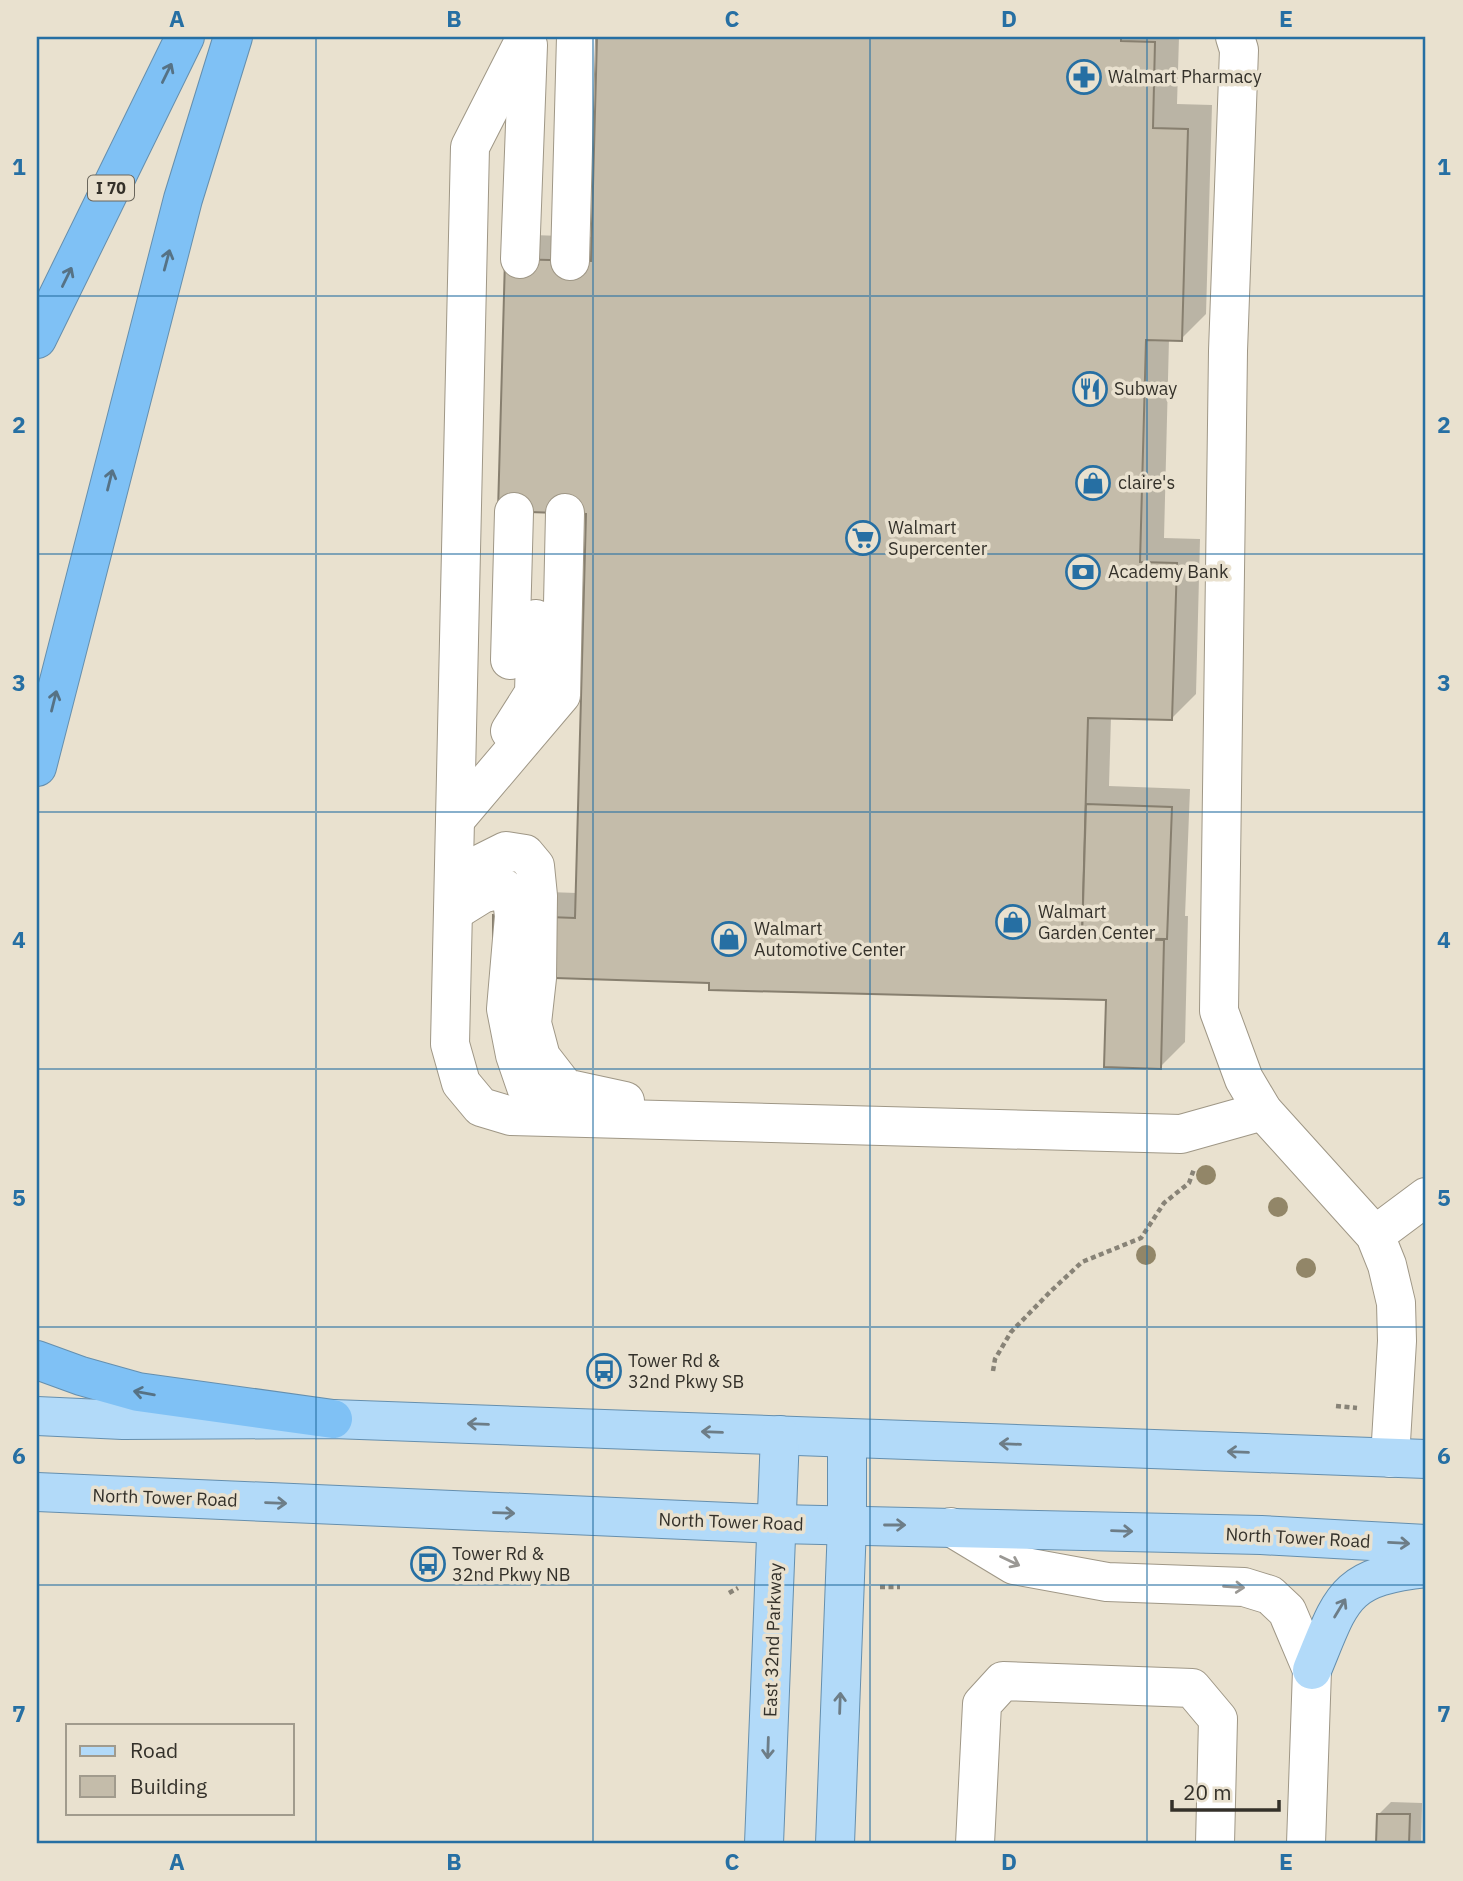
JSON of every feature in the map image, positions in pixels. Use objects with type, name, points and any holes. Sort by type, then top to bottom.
[{"type":"highway","name":"I 70","points":[[37,339],[185,37]]},
{"type":"highway","points":[[37,767],[173,237],[233,37]]},
{"type":"highway","points":[[37,1360],[138,1392],[333,1419]]},
{"type":"main road","points":[[37,1416],[124,1420],[333,1419],[1408,1459]]},
{"type":"main road","name":"East 32nd Parkway","points":[[764,1844],[780,1435]]},
{"type":"main road","points":[[835,1844],[847,1525],[847,1438]]},
{"type":"main road","name":"North Tower Road","points":[[37,1492],[778,1524],[1261,1535],[1426,1544]]},
{"type":"main road","points":[[1312,1670],[1341,1602],[1365,1581],[1397,1572],[1426,1568]]},
{"type":"lane","points":[[527,37],[546,260]]},
{"type":"lane","points":[[527,37],[470,147],[450,1044],[461,1083],[481,1107],[511,1116],[1181,1133],[1262,1111]]},
{"type":"lane","points":[[546,260],[551,37]]},
{"type":"lane","points":[[546,260],[576,37]]},
{"type":"lane","points":[[1236,37],[1239,50],[1228,351],[1219,1011],[1244,1079],[1262,1111],[1376,1235],[1387,1265],[1395,1303],[1396,1341],[1408,1459]]},
{"type":"lane","points":[[540,512],[561,695],[455,820],[509,692],[540,512]]},
{"type":"lane","points":[[454,858],[472,836],[504,827],[531,832],[557,860],[564,907],[554,1047],[573,1066],[619,1080],[705,1121]]},
{"type":"lane","points":[[453,912],[482,863],[506,851],[525,854],[536,866],[537,978],[532,1023],[541,1057],[565,1088],[705,1121]]},
{"type":"lane","points":[[453,912],[482,894],[504,888],[512,900],[514,916],[506,1009],[515,1055],[526,1087],[547,1105],[572,1118]]},
{"type":"lane","points":[[1376,1235],[1426,1197]]},
{"type":"lane","points":[[951,1527],[1014,1565],[1107,1582],[1244,1587],[1270,1595],[1287,1611],[1312,1670],[1306,1844]]},
{"type":"lane","points":[[975,1844],[982,1704],[1003,1681],[1192,1688],[1218,1719],[1215,1844]]},
{"type":"path","points":[[993,1371],[995,1359],[1011,1332],[1051,1291],[1082,1262],[1141,1238],[1164,1203],[1189,1182],[1197,1162]]},
{"type":"path","points":[[729,1593],[737,1588]]},
{"type":"building","name":"Walmart Supercenter","points":[[597,37],[1121,37],[1121,41],[1155,42],[1153,128],[1188,129],[1182,341],[1146,340],[1140,562],[1177,563],[1172,720],[1088,718],[1082,938],[1164,940],[1161,1069],[1104,1067],[1106,1000],[709,990],[709,983],[493,976],[493,915],[575,918],[586,514],[498,511],[505,259],[591,261]]},
{"type":"building","points":[[1086,804],[1172,807],[1167,939],[1082,938]]},
{"type":"building","points":[[1377,1814],[1410,1814],[1409,1844],[1376,1844]]},
{"type":"place","name":"Walmart Pharmacy","points":[[1084,77]]},
{"type":"place","name":"Subway","points":[[1090,389]]},
{"type":"place","name":"claire's","points":[[1093,483]]},
{"type":"place","name":"Walmart Supercenter","points":[[863,538]]},
{"type":"place","name":"Academy Bank","points":[[1083,572]]},
{"type":"place","name":"Walmart Garden Center","points":[[1013,922]]},
{"type":"place","name":"Walmart Automotive Center","points":[[729,939]]},
{"type":"place","name":"Tower Rd & 32nd Pkwy SB","points":[[604,1371]]},
{"type":"place","name":"Tower Rd & 32nd Pkwy NB","points":[[428,1564]]}]
